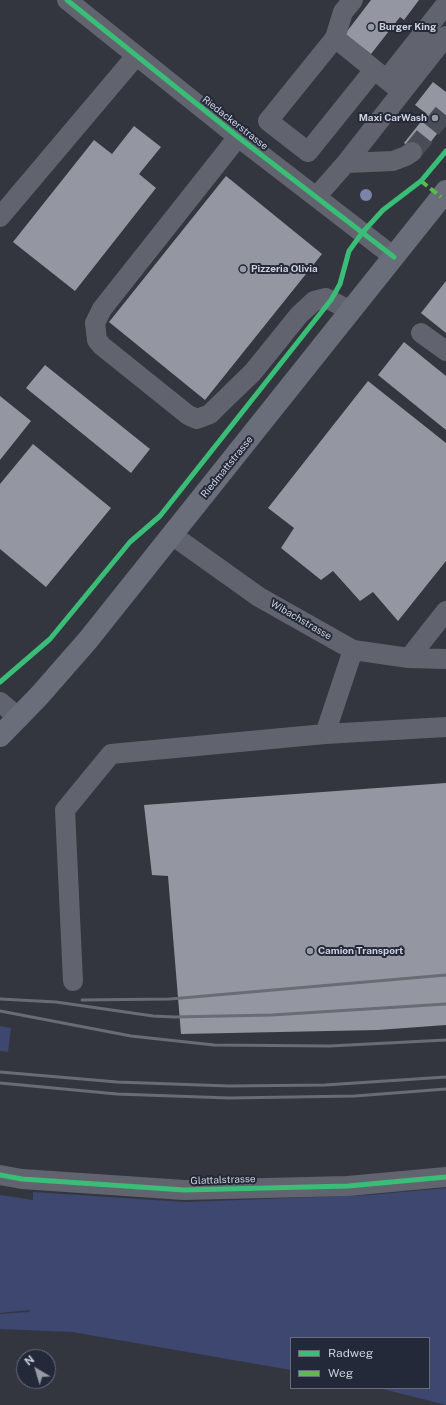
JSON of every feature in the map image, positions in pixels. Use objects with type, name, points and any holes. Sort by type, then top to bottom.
[{"type":"main road","name":"Riedmattstrasse","points":[[0,736],[19,718],[88,640],[446,191]]},
{"type":"street","name":"Riedackerstrasse","points":[[67,0],[238,137],[394,257]]},
{"type":"street","points":[[353,0],[343,12],[335,38],[268,121],[308,152],[446,4]]},
{"type":"street","points":[[316,197],[346,162],[446,36]]},
{"type":"street","points":[[335,38],[402,92]]},
{"type":"street","points":[[0,217],[136,56]]},
{"type":"street","points":[[238,137],[102,309],[95,323],[98,340],[102,346],[188,415],[197,419],[210,414],[253,372],[299,315],[314,301],[326,298],[350,311]]},
{"type":"street","points":[[346,162],[393,161],[412,152]]},
{"type":"street","points":[[422,332],[446,351]]},
{"type":"street","name":"Wibachstrasse","points":[[172,536],[259,597],[353,650],[409,658],[446,659]]},
{"type":"street","points":[[409,658],[446,611]]},
{"type":"street","points":[[325,734],[353,650]]},
{"type":"street","points":[[0,702],[19,718]]},
{"type":"street","points":[[73,980],[65,810],[111,754],[325,734],[446,727]]},
{"type":"street","name":"Glattalstrasse","points":[[0,1175],[22,1179],[184,1190],[348,1186],[446,1177]]},
{"type":"shaded area","points":[[0,1026],[11,1028],[8,1052],[0,1051]]},
{"type":"shaded area","points":[[446,1188],[446,1405],[383,1389],[430,1389],[430,1337],[290,1337],[290,1370],[72,1332],[0,1329],[0,1314],[29,1312],[30,1310],[0,1313],[0,1195],[33,1200],[33,1192],[185,1202],[370,1195]]},
{"type":"building","name":"Burger King","points":[[371,0],[419,0],[404,20],[400,17],[371,54],[345,34]]},
{"type":"building","name":"Maxi CarWash","points":[[433,82],[446,92],[446,122],[420,156],[404,143],[427,114],[415,105]]},
{"type":"building","points":[[134,126],[161,147],[139,174],[156,188],[75,291],[13,242],[94,140],[112,154]]},
{"type":"building","points":[[226,176],[322,254],[205,400],[109,322]]},
{"type":"building","points":[[446,281],[446,333],[421,313]]},
{"type":"building","points":[[404,342],[446,376],[446,430],[378,375]]},
{"type":"building","points":[[45,365],[150,449],[131,473],[26,388]]},
{"type":"building","points":[[368,381],[446,443],[446,561],[398,621],[373,592],[360,601],[333,571],[321,580],[281,548],[294,528],[268,508]]},
{"type":"building","points":[[0,396],[31,421],[0,460]]},
{"type":"building","points":[[33,444],[111,508],[46,587],[0,549],[0,484]]},
{"type":"building","name":"Camion Transport","points":[[446,783],[446,1025],[378,1030],[181,1034],[168,876],[152,875],[144,805]]},
{"type":"tunnel","points":[[412,152],[446,110]]},
{"type":"railway","points":[[82,1000],[170,999],[446,975]]},
{"type":"railway","points":[[0,999],[56,1002],[153,1016],[174,1017],[272,1015],[446,1004]]},
{"type":"railway","points":[[0,1011],[131,1036],[214,1045],[330,1046],[446,1040]]},
{"type":"railway","points":[[0,1072],[117,1082],[229,1086],[325,1085],[446,1077]]},
{"type":"railway","points":[[0,1083],[117,1094],[229,1098],[355,1096],[446,1089]]},
{"type":"marked path","points":[[421,181],[441,197]]},
{"type":"cycle path","points":[[67,0],[238,137],[394,257]]},
{"type":"cycle path","points":[[0,682],[50,639],[130,542],[160,516],[331,300],[340,284],[349,251],[362,233],[383,210],[421,181],[446,151]]},
{"type":"cycle path","points":[[0,1175],[22,1179],[184,1190],[348,1186],[446,1177]]},
{"type":"place","name":"Burger King","points":[[371,27]]},
{"type":"place","name":"Maxi CarWash","points":[[435,118]]},
{"type":"place","name":"Pizzeria Olivia","points":[[243,269]]},
{"type":"place","name":"Camion Transport","points":[[310,951]]}]
